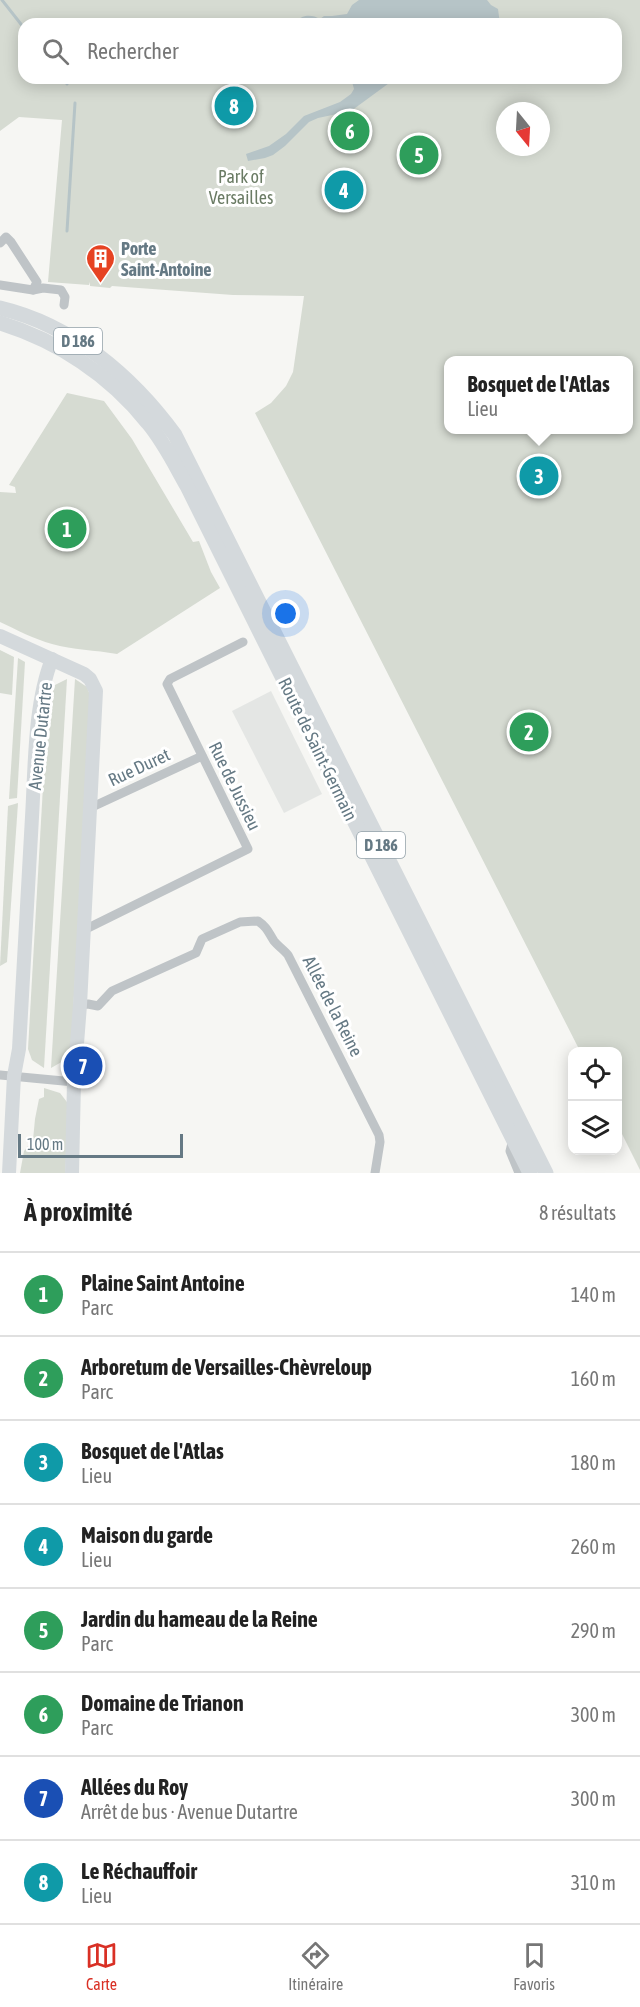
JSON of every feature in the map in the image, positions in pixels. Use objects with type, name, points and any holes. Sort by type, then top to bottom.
[{"type":"main road","name":"Route de Saint-Germain","points":[[0,308],[61,331],[93,352],[126,378],[160,414],[175,435],[546,1173]]},
{"type":"main road","name":"Route de Saint-Germain","points":[[0,323],[44,340],[98,374],[118,391],[148,423],[178,470],[530,1173]]},
{"type":"main road","points":[[0,636],[52,659]]},
{"type":"main road","name":"Avenue Dutartre","points":[[9,1173],[7,1076],[19,1049],[33,783],[44,679],[52,659],[84,674],[90,679],[96,691],[74,1082],[72,1173]]},
{"type":"street","points":[[3,240],[11,243],[37,282],[33,290]]},
{"type":"street","points":[[0,285],[33,290],[43,288],[61,290],[65,297],[64,305]]},
{"type":"street","name":"Rue de Jussieu","points":[[84,930],[248,849],[167,684],[170,679],[243,642]]},
{"type":"street","name":"Rue Duret","points":[[90,808],[202,756]]},
{"type":"street","name":"Allée de la Reine","points":[[80,1005],[98,1006],[112,992],[196,953],[202,939],[240,922],[258,921],[267,927],[275,943],[288,955],[379,1135],[375,1173]]},
{"type":"street","points":[[7,1076],[74,1082]]},
{"type":"street","points":[[513,1139],[510,1151],[519,1173]]},
{"type":"shaded area","points":[[359,0],[487,0],[498,9],[499,18],[321,18],[347,14],[352,5]]},
{"type":"shaded area","points":[[306,16],[318,18],[300,18]]},
{"type":"shaded area","points":[[353,84],[388,84],[351,111],[309,122],[273,155],[248,161],[246,154],[269,146],[286,134],[304,116],[340,102],[354,89]]},
{"type":"shaded area","points":[[271,691],[322,794],[284,813],[232,711]]},
{"type":"green space","name":"Park of Versailles","points":[[0,0],[640,0],[640,1170],[622,1134],[622,1047],[578,1047],[255,413],[271,403],[286,386],[293,372],[304,296],[233,295],[112,286],[110,288],[90,286],[90,282],[89,285],[48,282],[62,120],[19,117],[0,131]]},
{"type":"green space","points":[[67,393],[104,401],[132,439],[193,542],[199,541],[220,588],[117,654],[52,644],[0,622],[0,492],[16,493],[15,487],[9,485]]},
{"type":"green space","points":[[0,650],[14,657],[12,695],[0,693]]},
{"type":"green space","points":[[18,658],[25,662],[17,798],[9,799]]},
{"type":"green space","points":[[67,679],[44,1068],[32,1060],[28,1049],[48,699],[53,686]]},
{"type":"green space","points":[[75,679],[87,687],[91,698],[71,1049],[65,1060],[51,1068]]},
{"type":"green space","points":[[18,803],[7,962],[0,966],[8,806]]},
{"type":"green space","points":[[44,1088],[60,1093],[70,1106],[65,1173],[20,1173],[24,1151],[33,1140],[39,1099],[44,1097]]},
{"type":"waterway","points":[[2,0],[18,20]]},
{"type":"waterway","points":[[67,231],[75,103]]},
{"type":"place","name":"Le Réchauffoir","points":[[234,106]]},
{"type":"place","name":"Domaine de Trianon","points":[[350,131]]},
{"type":"place","name":"Jardin du hameau de la Reine","points":[[419,155]]},
{"type":"place","name":"Maison du garde","points":[[344,190]]},
{"type":"place","name":"Porte Saint-Antoine","points":[[100,284]]},
{"type":"place","name":"Bosquet de l'Atlas","points":[[539,476]]},
{"type":"place","name":"Plaine Saint Antoine","points":[[67,529]]},
{"type":"place","name":"Arboretum de Versailles-Chèvreloup","points":[[529,732]]},
{"type":"place","name":"Allées du Roy","points":[[83,1066]]}]
